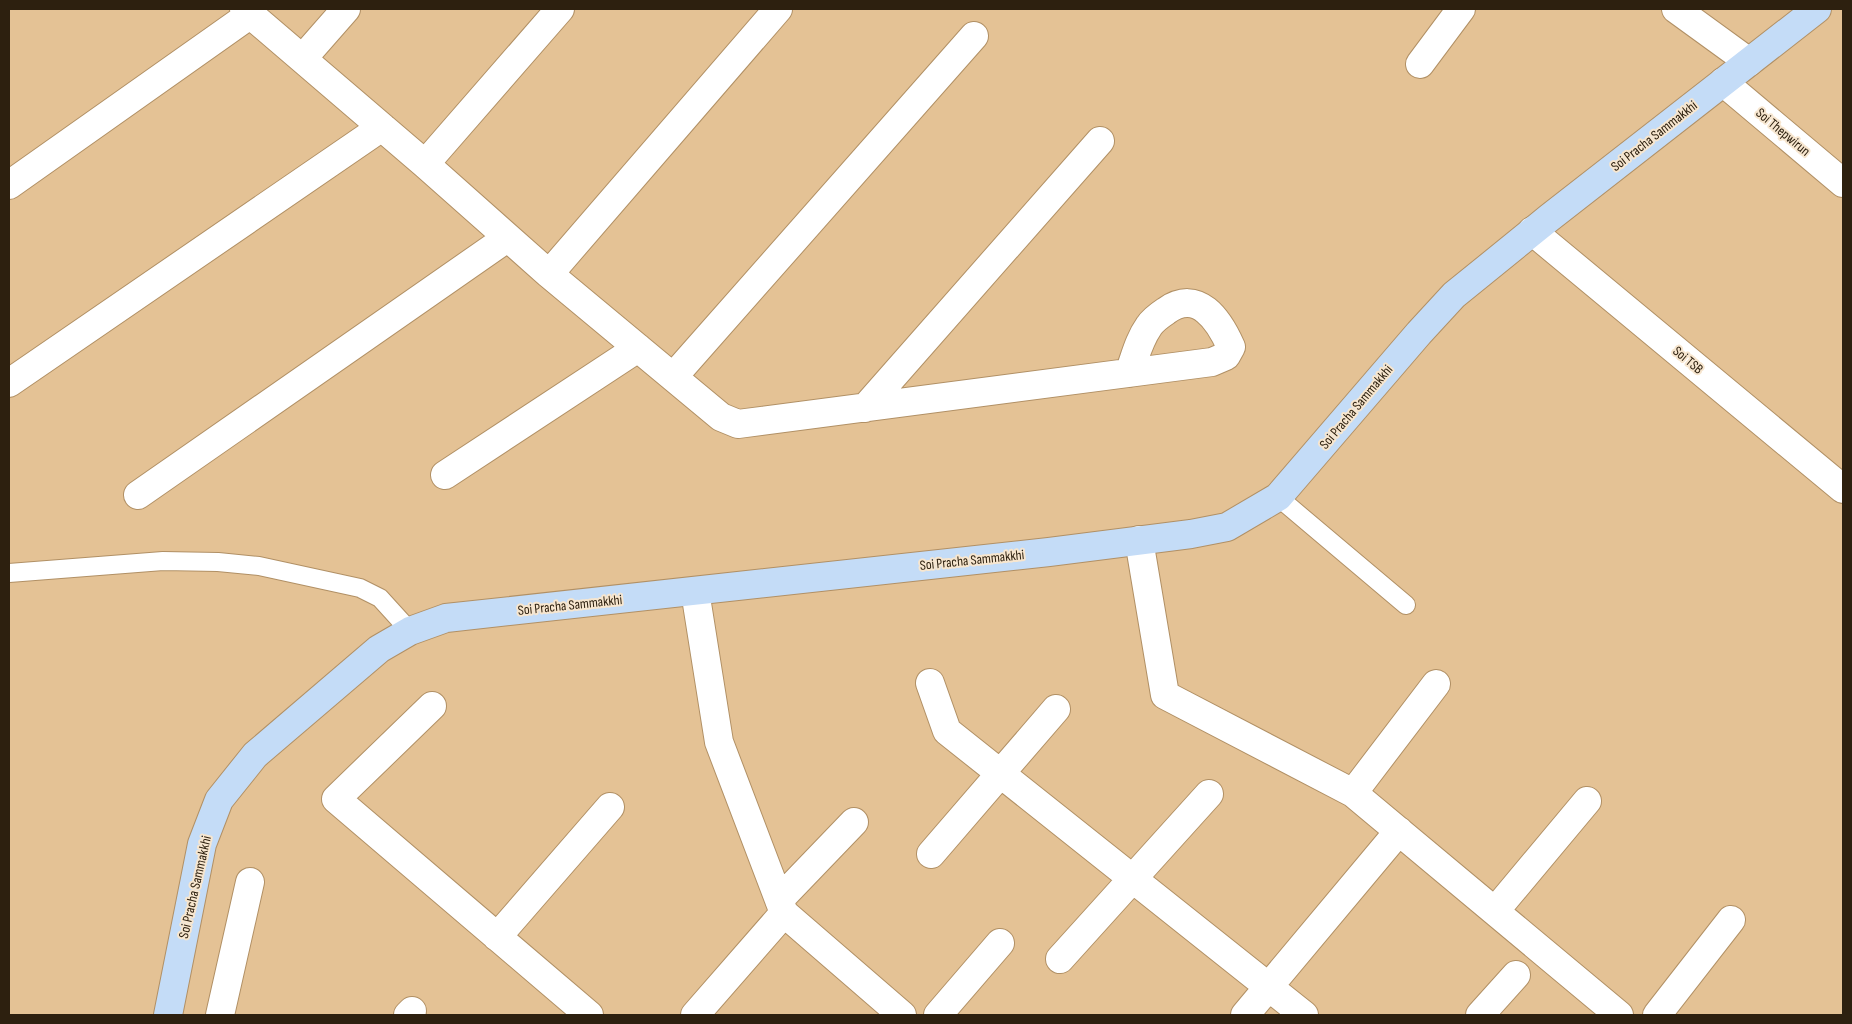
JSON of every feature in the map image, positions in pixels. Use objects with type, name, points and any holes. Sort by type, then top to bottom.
[{"type":"street","points":[[303,58],[346,9]]},
{"type":"street","points":[[425,164],[560,9]]},
{"type":"street","points":[[549,274],[778,9]]},
{"type":"street","points":[[1420,64],[1461,9]]},
{"type":"street","points":[[1676,9],[1749,62]]},
{"type":"street","name":"Soi Pracha Sammakkhi","points":[[168,1015],[202,844],[219,800],[255,755],[379,649],[410,631],[446,618],[1049,552],[1191,534],[1227,526],[1278,497],[1419,333],[1454,296],[1532,232],[1817,9]]},
{"type":"street","points":[[9,185],[247,12],[303,58],[549,274],[721,417],[738,424],[1129,373]]},
{"type":"street","points":[[673,377],[974,36]]},
{"type":"street","name":"Soi Thepwirun","points":[[1723,82],[1843,183]]},
{"type":"street","points":[[9,383],[382,127]]},
{"type":"street","points":[[865,408],[1100,141]]},
{"type":"street","name":"Soi TSB","points":[[1532,232],[1843,489]]},
{"type":"street","points":[[138,495],[507,238]]},
{"type":"street","points":[[445,475],[638,348]]},
{"type":"street","points":[[1140,540],[1165,695],[1353,794],[1619,1015]]},
{"type":"street","points":[[695,591],[719,742],[781,907],[902,1015]]},
{"type":"street","points":[[930,683],[947,731],[1304,1015]]},
{"type":"street","points":[[1353,794],[1436,684]]},
{"type":"street","points":[[432,706],[336,799],[589,1015]]},
{"type":"street","points":[[931,854],[1056,709]]},
{"type":"street","points":[[1060,959],[1209,794]]},
{"type":"street","points":[[1494,912],[1587,802]]},
{"type":"street","points":[[497,937],[610,807]]},
{"type":"street","points":[[695,1015],[781,907],[854,822]]},
{"type":"street","points":[[1245,1015],[1399,831]]},
{"type":"street","points":[[220,1015],[250,882]]},
{"type":"street","points":[[1656,1015],[1731,920]]},
{"type":"street","points":[[938,1015],[1000,943]]},
{"type":"street","points":[[1480,1015],[1516,975]]},
{"type":"lane","points":[[1278,497],[1406,605]]},
{"type":"lane","points":[[9,573],[163,561],[218,562],[259,566],[360,588],[380,598],[410,631]]}]
